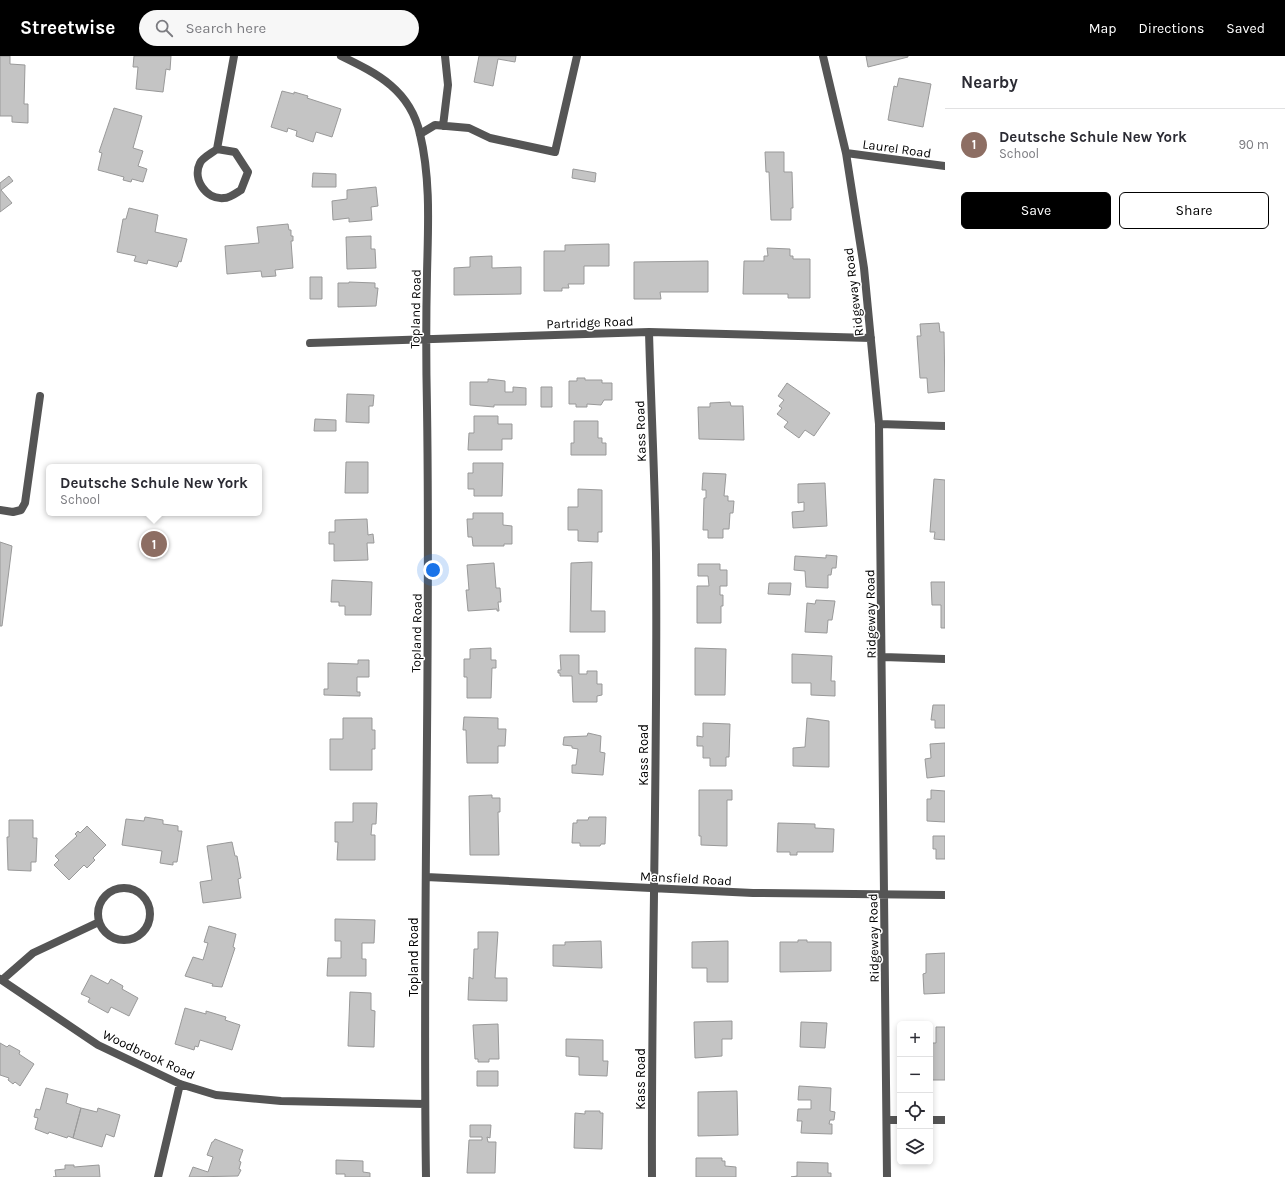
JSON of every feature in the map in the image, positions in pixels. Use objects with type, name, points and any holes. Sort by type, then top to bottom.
[{"type":"street","points":[[217,149],[236,152],[248,172],[241,190],[226,198],[220,198],[205,192],[199,183],[197,174],[200,162],[217,149],[234,56]]},
{"type":"street","name":"Topland Road","points":[[341,56],[378,76],[403,97],[413,113],[420,134],[428,199],[426,340],[429,535],[426,877],[426,1177]]},
{"type":"street","points":[[443,126],[448,85],[445,56]]},
{"type":"street","points":[[420,134],[435,126],[469,128],[490,138],[555,152],[577,56]]},
{"type":"street","name":"Ridgeway Road","points":[[823,56],[846,153],[864,268],[880,424],[884,894],[888,1120],[887,1177]]},
{"type":"street","name":"Laurel Road","points":[[846,153],[945,166]]},
{"type":"street","name":"Partridge Road","points":[[310,343],[649,332],[871,338]]},
{"type":"street","name":"Kass Road","points":[[649,332],[656,552],[652,1177]]},
{"type":"street","points":[[0,510],[13,512],[21,510],[25,503],[40,396]]},
{"type":"street","points":[[880,424],[945,426]]},
{"type":"street","points":[[882,657],[945,659]]},
{"type":"street","name":"Mansfield Road","points":[[426,877],[753,893],[945,895]]},
{"type":"street","points":[[116,889],[132,889],[140,892],[149,906],[150,915],[148,924],[143,932],[132,938],[119,940],[110,936],[103,930],[99,922],[99,905],[109,892],[116,889]]},
{"type":"street","points":[[1,980],[33,953],[99,922]]},
{"type":"street","name":"Woodbrook Road","points":[[1,980],[98,1045],[180,1084],[216,1095],[281,1101],[425,1104]]},
{"type":"street","points":[[158,1177],[180,1084]]},
{"type":"street","points":[[888,1120],[897,1120]]},
{"type":"street","points":[[933,1120],[945,1120]]},
{"type":"building","points":[[0,56],[10,56],[10,64],[25,65],[24,104],[28,104],[28,123],[12,122],[12,116],[0,116]]},
{"type":"building","points":[[134,56],[171,56],[170,70],[166,69],[163,92],[136,89],[138,67],[133,67]]},
{"type":"building","points":[[479,56],[516,56],[515,62],[498,59],[493,86],[474,82]]},
{"type":"building","points":[[866,56],[908,56],[908,57],[868,67]]},
{"type":"building","points":[[899,78],[931,84],[923,127],[888,120],[894,86],[897,87]]},
{"type":"building","points":[[282,91],[294,94],[294,92],[308,96],[307,98],[341,109],[332,137],[316,132],[313,142],[296,136],[297,131],[288,128],[287,132],[271,127]]},
{"type":"building","points":[[114,108],[142,116],[133,148],[143,151],[138,166],[147,169],[143,182],[132,179],[131,182],[123,180],[124,177],[98,170],[102,153],[99,152]]},
{"type":"building","points":[[765,152],[784,152],[784,172],[792,172],[793,208],[791,208],[791,220],[771,220],[769,172],[766,172]]},
{"type":"building","points":[[573,169],[596,173],[595,182],[572,178]]},
{"type":"building","points":[[313,173],[336,174],[336,187],[312,187]]},
{"type":"building","points":[[9,176],[13,181],[1,190],[12,203],[0,212],[0,183]]},
{"type":"building","points":[[376,187],[378,206],[371,207],[372,220],[349,222],[349,218],[333,220],[332,201],[347,199],[347,190]]},
{"type":"building","points":[[129,208],[158,215],[155,232],[187,239],[181,262],[179,261],[177,267],[148,260],[147,264],[134,261],[136,256],[117,252],[123,219],[126,219]]},
{"type":"building","points":[[288,224],[289,230],[291,230],[291,236],[293,236],[293,241],[291,241],[293,268],[275,270],[276,276],[262,277],[261,271],[227,274],[225,246],[259,243],[257,227]]},
{"type":"building","points":[[371,236],[371,249],[375,249],[376,268],[347,269],[346,237]]},
{"type":"building","points":[[609,244],[609,266],[584,266],[584,284],[568,284],[569,288],[562,288],[562,291],[544,291],[544,251],[565,251],[565,245]]},
{"type":"building","points":[[767,248],[790,249],[790,256],[793,256],[793,259],[810,259],[810,298],[788,298],[788,294],[743,294],[744,261],[764,261],[764,256],[768,256]]},
{"type":"building","points":[[492,256],[492,268],[521,267],[521,294],[454,295],[454,268],[470,267],[470,257]]},
{"type":"building","points":[[708,261],[708,292],[660,292],[661,299],[634,299],[634,262]]},
{"type":"building","points":[[310,277],[322,277],[322,299],[310,299]]},
{"type":"building","points":[[338,283],[375,283],[375,288],[378,288],[376,306],[338,307]]},
{"type":"building","points":[[939,323],[940,332],[944,332],[945,391],[928,393],[927,378],[920,378],[917,336],[921,336],[920,324]]},
{"type":"building","points":[[577,378],[585,378],[585,380],[602,380],[602,383],[612,383],[612,400],[604,400],[601,405],[587,404],[587,407],[576,407],[576,404],[569,404],[569,381],[577,381]]},
{"type":"building","points":[[488,379],[505,381],[505,392],[513,392],[513,387],[526,388],[526,405],[494,405],[494,407],[470,405],[470,382],[488,382]]},
{"type":"building","points":[[787,383],[830,413],[814,436],[805,430],[799,438],[784,427],[788,422],[777,414],[782,408],[779,406],[784,400],[778,396]]},
{"type":"building","points":[[541,387],[552,387],[552,407],[541,407]]},
{"type":"building","points":[[347,394],[374,395],[373,406],[369,406],[369,423],[346,422]]},
{"type":"building","points":[[730,402],[731,406],[743,406],[744,440],[699,439],[698,407],[710,407],[710,403]]},
{"type":"building","points":[[474,416],[498,416],[498,424],[512,424],[512,439],[502,439],[502,450],[468,450],[469,433],[474,433]]},
{"type":"building","points":[[315,419],[336,420],[336,431],[314,431]]},
{"type":"building","points":[[574,421],[598,421],[598,438],[602,438],[602,443],[606,443],[606,455],[571,455],[571,443],[574,443]]},
{"type":"building","points":[[346,462],[368,462],[368,493],[345,493]]},
{"type":"building","points":[[473,463],[503,463],[502,496],[474,496],[474,489],[468,489],[468,473],[473,473]]},
{"type":"building","points":[[703,473],[726,474],[724,496],[728,496],[728,501],[734,501],[733,513],[730,513],[729,529],[723,529],[723,538],[708,538],[708,530],[703,530],[704,498],[706,498],[706,490],[702,490]]},
{"type":"building","points":[[934,479],[945,480],[945,540],[934,539],[935,532],[930,532]]},
{"type":"building","points":[[825,483],[827,526],[793,528],[792,512],[804,511],[804,502],[798,503],[798,484]]},
{"type":"building","points":[[578,489],[602,490],[602,532],[598,532],[598,542],[578,541],[578,530],[568,530],[568,507],[578,507]]},
{"type":"building","points":[[473,513],[503,513],[503,525],[512,526],[512,544],[504,544],[504,546],[473,546],[472,537],[468,537],[467,519],[473,519]]},
{"type":"building","points":[[367,519],[368,535],[373,534],[374,543],[367,543],[368,560],[334,561],[334,544],[329,544],[329,532],[335,532],[335,520]]},
{"type":"building","points":[[0,542],[12,546],[2,626],[0,626]]},
{"type":"building","points":[[826,555],[837,556],[836,568],[832,568],[831,575],[828,575],[828,588],[806,587],[805,571],[794,570],[795,556],[826,558]]},
{"type":"building","points":[[592,562],[591,611],[605,611],[605,632],[570,632],[571,563]]},
{"type":"building","points":[[494,563],[496,588],[500,588],[501,602],[498,602],[499,611],[497,611],[497,609],[468,611],[466,590],[469,590],[467,565]]},
{"type":"building","points":[[698,564],[720,564],[720,570],[727,570],[727,586],[720,586],[720,595],[723,595],[723,606],[721,606],[721,623],[697,623],[697,586],[709,586],[708,576],[698,576]]},
{"type":"building","points":[[332,580],[372,582],[371,615],[345,615],[345,606],[339,606],[339,602],[331,602]]},
{"type":"building","points":[[931,582],[945,582],[945,628],[941,628],[941,605],[932,605]]},
{"type":"building","points":[[769,583],[791,583],[790,595],[768,594]]},
{"type":"building","points":[[816,600],[835,601],[832,620],[828,620],[827,633],[805,632],[807,603],[815,604]]},
{"type":"building","points":[[491,648],[491,660],[496,660],[496,668],[492,668],[491,698],[467,698],[467,677],[464,677],[464,659],[470,659],[470,649]]},
{"type":"building","points":[[695,648],[726,649],[725,695],[695,695]]},
{"type":"building","points":[[792,654],[832,656],[831,681],[835,681],[835,696],[811,695],[811,683],[792,683]]},
{"type":"building","points":[[560,655],[579,655],[579,674],[587,674],[587,671],[597,671],[597,684],[602,684],[602,695],[597,696],[597,702],[573,702],[572,676],[560,676],[560,673],[558,673],[558,670],[561,670]]},
{"type":"building","points":[[358,660],[369,660],[369,677],[357,677],[357,692],[360,692],[360,696],[324,695],[324,689],[328,689],[328,663],[358,664]]},
{"type":"building","points":[[933,705],[945,705],[945,728],[935,728],[935,720],[931,720]]},
{"type":"building","points":[[464,717],[498,718],[498,729],[506,729],[505,746],[498,746],[498,763],[467,763],[466,730],[463,730]]},
{"type":"building","points":[[343,718],[372,718],[372,730],[375,730],[375,749],[372,749],[372,770],[330,770],[330,739],[343,739]]},
{"type":"building","points":[[807,718],[829,721],[829,767],[793,766],[793,748],[805,747]]},
{"type":"building","points":[[703,723],[730,724],[729,757],[726,757],[726,766],[710,766],[710,758],[703,758],[703,746],[697,746],[697,736],[703,737]]},
{"type":"building","points":[[588,733],[601,736],[600,752],[605,753],[603,775],[572,773],[572,765],[576,765],[578,749],[572,748],[572,746],[563,745],[564,737],[587,736]]},
{"type":"building","points":[[945,743],[945,776],[927,778],[925,759],[931,758],[930,744]]},
{"type":"building","points":[[699,790],[732,790],[732,800],[727,800],[727,846],[701,845],[701,836],[699,836]]},
{"type":"building","points":[[931,790],[945,791],[945,822],[927,821],[927,799],[931,799]]},
{"type":"building","points":[[492,795],[492,798],[500,798],[500,812],[498,812],[499,855],[470,855],[469,796]]},
{"type":"building","points":[[353,803],[377,803],[376,824],[372,824],[371,835],[375,835],[375,860],[337,860],[338,842],[335,842],[335,822],[353,822]]},
{"type":"building","points":[[145,817],[163,820],[163,824],[178,826],[178,831],[182,831],[177,862],[173,862],[173,865],[160,863],[162,851],[122,845],[126,819],[144,821]]},
{"type":"building","points":[[589,817],[606,817],[605,844],[601,844],[600,846],[580,846],[580,843],[572,843],[573,823],[577,823],[577,820],[588,820]]},
{"type":"building","points":[[9,820],[33,820],[33,838],[37,838],[36,862],[31,862],[31,871],[8,870],[7,837],[9,837]]},
{"type":"building","points":[[778,823],[815,824],[815,828],[834,829],[833,852],[797,852],[797,855],[790,855],[790,852],[777,852]]},
{"type":"building","points":[[87,826],[106,845],[93,858],[95,860],[87,868],[84,865],[69,880],[54,865],[59,860],[55,856],[77,836],[75,834],[78,831],[80,833]]},
{"type":"building","points":[[933,836],[945,836],[945,859],[936,859],[936,849],[933,849]]},
{"type":"building","points":[[232,842],[235,856],[237,856],[241,878],[238,879],[241,898],[203,903],[200,882],[212,880],[207,846]]},
{"type":"building","points":[[335,919],[375,920],[374,943],[362,943],[362,959],[366,959],[366,976],[327,976],[328,958],[341,958],[341,941],[335,941]]},
{"type":"building","points":[[209,926],[236,934],[233,947],[235,948],[222,987],[212,986],[213,984],[185,976],[193,957],[203,960],[208,943],[204,942]]},
{"type":"building","points":[[478,932],[498,932],[495,978],[507,978],[507,1001],[468,1000],[469,977],[473,979],[474,949],[478,949]]},
{"type":"building","points":[[798,940],[807,940],[807,942],[831,942],[831,971],[780,972],[780,942],[798,942]]},
{"type":"building","points":[[601,941],[602,968],[553,966],[553,945],[565,945],[565,942]]},
{"type":"building","points":[[728,941],[728,982],[707,982],[707,968],[692,968],[692,942]]},
{"type":"building","points":[[945,953],[945,993],[924,994],[923,974],[926,973],[926,954]]},
{"type":"building","points":[[91,975],[108,984],[111,979],[123,986],[122,989],[138,998],[129,1016],[111,1007],[108,1013],[88,1002],[90,998],[81,994]]},
{"type":"building","points":[[350,992],[371,993],[371,1010],[375,1011],[374,1047],[348,1046]]},
{"type":"building","points":[[185,1008],[206,1014],[206,1011],[226,1017],[225,1020],[240,1025],[232,1050],[200,1040],[198,1047],[195,1046],[194,1050],[175,1044]]},
{"type":"building","points":[[732,1021],[732,1039],[722,1039],[722,1056],[695,1058],[694,1022]]},
{"type":"building","points":[[801,1022],[827,1023],[825,1048],[800,1047]]},
{"type":"building","points":[[498,1024],[499,1059],[489,1059],[489,1062],[478,1062],[478,1059],[475,1059],[473,1025]]},
{"type":"building","points":[[936,1027],[945,1027],[945,1080],[933,1080],[933,1043],[936,1043]]},
{"type":"building","points":[[566,1039],[603,1040],[603,1061],[608,1061],[607,1076],[579,1075],[579,1057],[566,1056]]},
{"type":"building","points":[[0,1043],[7,1047],[9,1045],[20,1051],[19,1054],[34,1064],[20,1086],[15,1082],[13,1084],[8,1080],[9,1078],[0,1075]]},
{"type":"building","points":[[477,1071],[498,1071],[498,1086],[477,1086]]},
{"type":"building","points":[[799,1086],[831,1088],[830,1111],[835,1112],[834,1120],[830,1120],[829,1124],[832,1124],[832,1134],[801,1133],[802,1121],[797,1121],[798,1109],[811,1109],[811,1100],[798,1100]]},
{"type":"building","points":[[46,1088],[68,1094],[66,1103],[81,1108],[73,1138],[68,1136],[67,1138],[49,1132],[48,1134],[35,1129],[38,1118],[34,1117],[36,1109],[40,1110]]},
{"type":"building","points":[[737,1091],[738,1135],[698,1136],[698,1092]]},
{"type":"building","points":[[81,1108],[97,1112],[98,1108],[120,1115],[114,1137],[106,1134],[102,1147],[73,1138]]},
{"type":"building","points":[[585,1111],[600,1111],[600,1113],[603,1113],[602,1149],[574,1148],[575,1113],[585,1114]]},
{"type":"building","points":[[470,1125],[491,1125],[490,1138],[487,1137],[488,1142],[496,1142],[495,1173],[467,1173],[469,1140],[482,1140],[482,1137],[470,1137]]},
{"type":"building","points":[[215,1139],[243,1150],[239,1161],[241,1162],[239,1169],[241,1170],[238,1176],[189,1177],[193,1167],[208,1172],[213,1157],[207,1155],[212,1142]]},
{"type":"building","points":[[696,1158],[722,1158],[722,1161],[725,1161],[725,1166],[736,1167],[736,1177],[696,1177]]},
{"type":"building","points":[[336,1160],[363,1161],[363,1172],[370,1173],[370,1177],[345,1177],[345,1174],[336,1174]]},
{"type":"building","points":[[797,1162],[828,1163],[828,1173],[831,1173],[831,1177],[791,1177],[797,1176]]},
{"type":"building","points":[[65,1165],[74,1165],[74,1167],[99,1165],[100,1177],[56,1177],[55,1170],[65,1169]]},
{"type":"place","name":"Deutsche Schule New York","points":[[154,544]]}]
